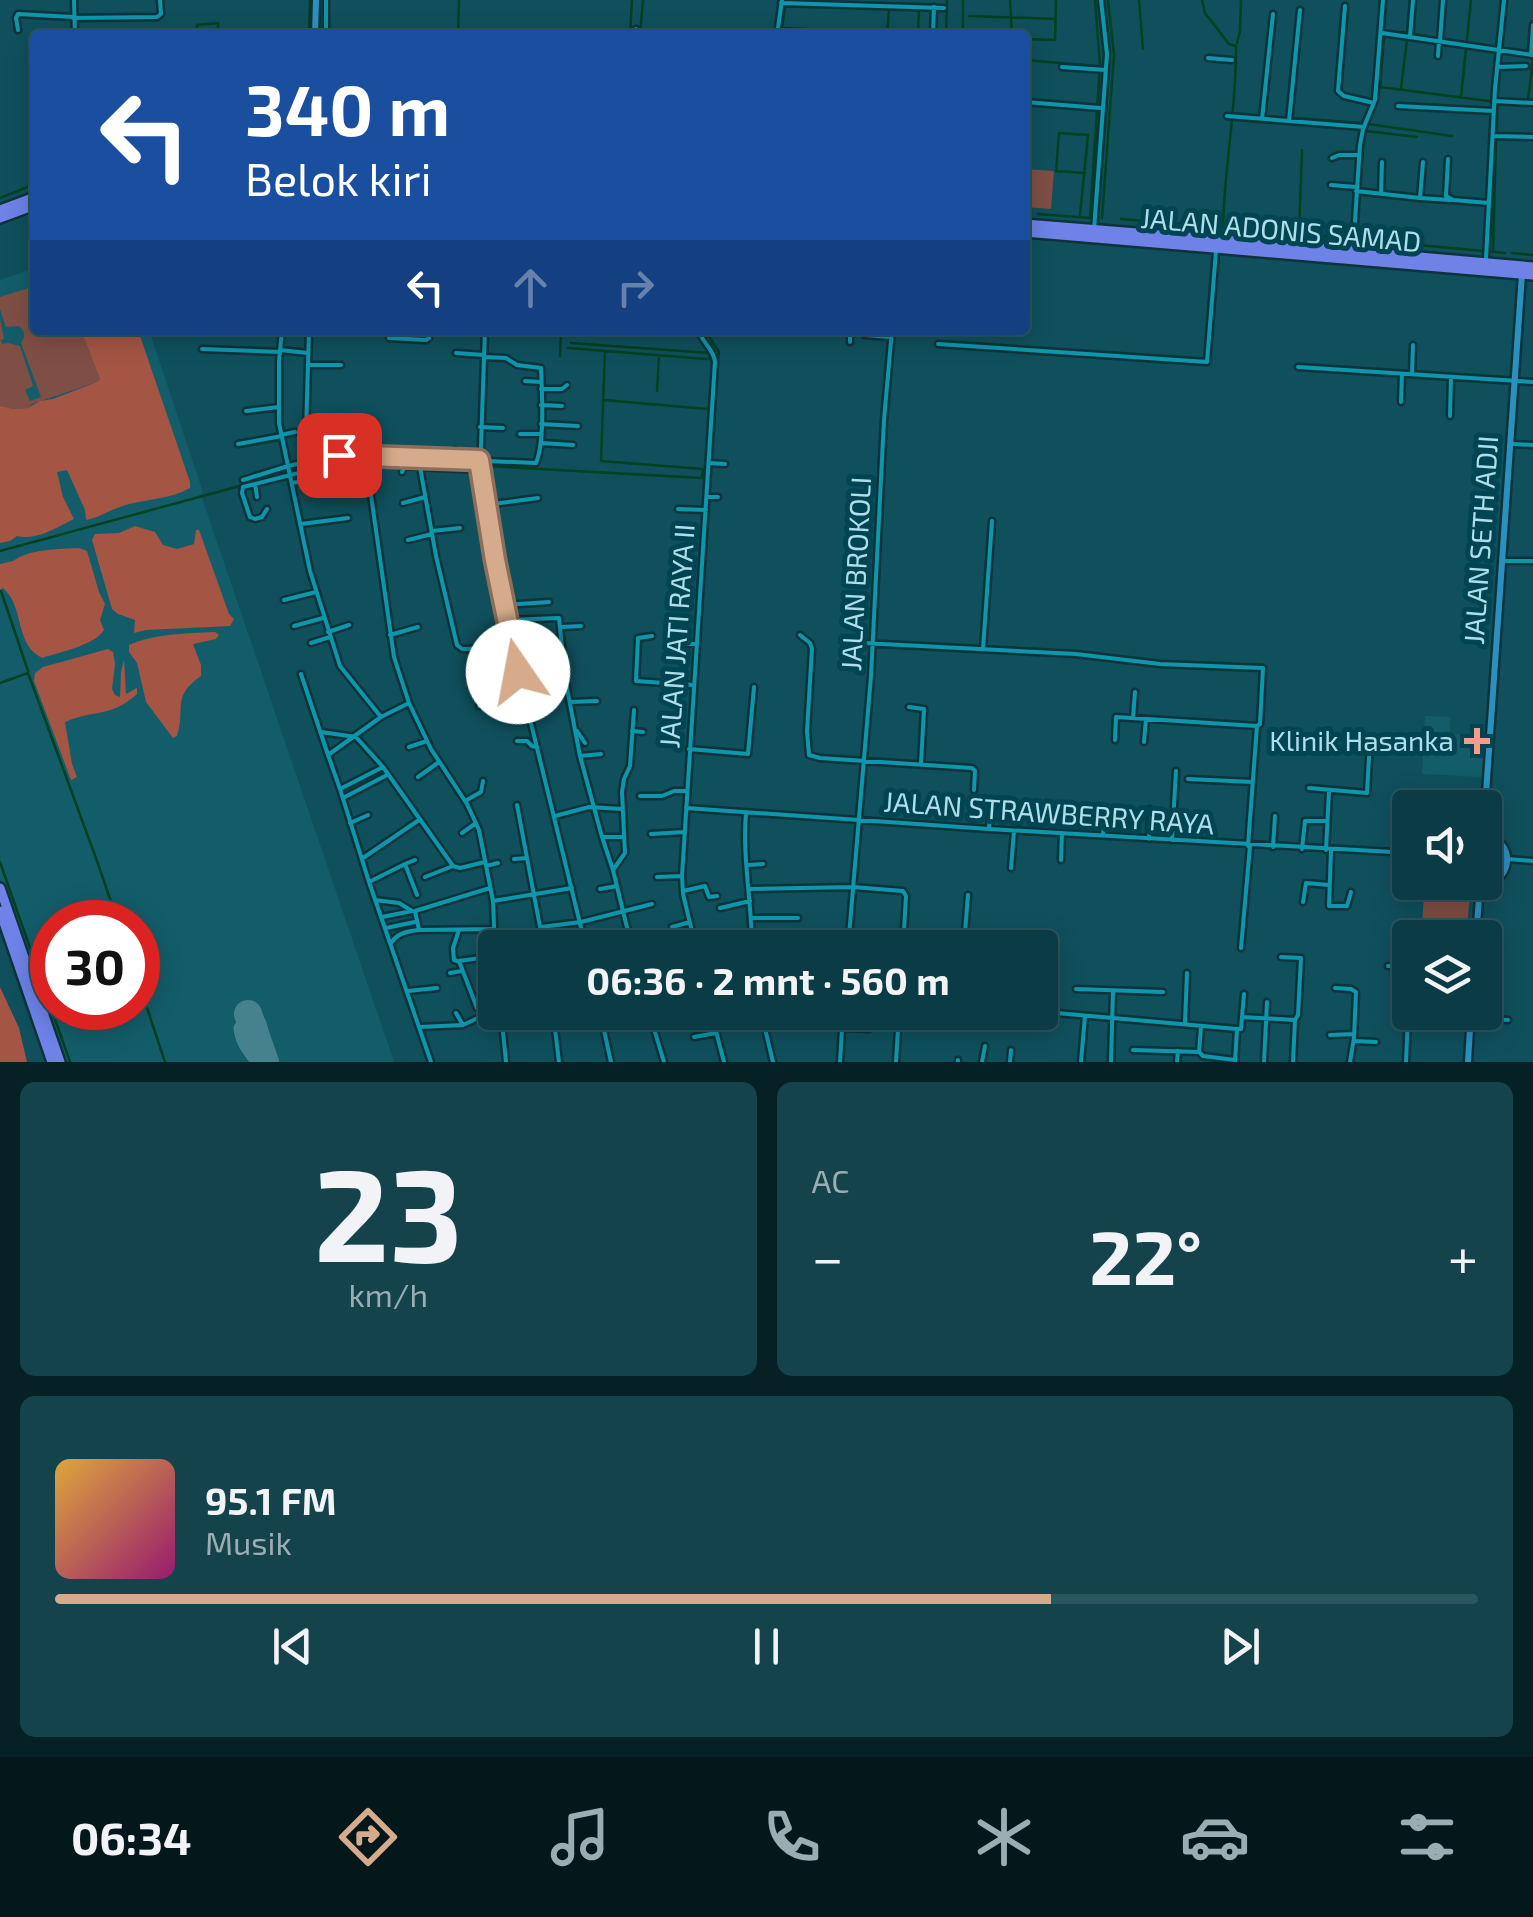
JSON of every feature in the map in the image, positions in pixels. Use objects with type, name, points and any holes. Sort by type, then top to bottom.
[{"type":"highway","points":[[0,210],[30,199]]},
{"type":"highway","points":[[0,218],[30,207]]},
{"type":"highway","points":[[1030,228],[1094,230],[1264,247],[1353,243],[1458,264],[1486,258],[1529,272]]},
{"type":"highway","name":"JALAN ADONIS SAMAD","points":[[1030,228],[1529,272]]},
{"type":"highway","points":[[0,888],[30,984]]},
{"type":"highway","points":[[0,911],[30,989]]},
{"type":"highway","points":[[44,1030],[52,1062]]},
{"type":"highway","points":[[46,1030],[60,1062]]},
{"type":"street","points":[[74,0],[75,30]]},
{"type":"street","points":[[18,30],[18,14],[73,18],[156,16],[161,14],[160,0]]},
{"type":"street","points":[[315,30],[316,0]]},
{"type":"street","points":[[326,0],[326,30]]},
{"type":"street","points":[[1094,230],[1098,107],[1107,54],[1101,0]]},
{"type":"street","points":[[1353,243],[1358,155],[1374,103],[1382,0]]},
{"type":"street","points":[[1410,37],[1413,0]]},
{"type":"street","points":[[1438,56],[1443,0]]},
{"type":"street","points":[[1486,258],[1504,0]]},
{"type":"street","points":[[777,30],[782,2],[917,3],[944,8]]},
{"type":"street","points":[[1345,6],[1338,91],[1374,103]]},
{"type":"street","points":[[933,30],[934,7]]},
{"type":"street","points":[[1289,121],[1300,10]]},
{"type":"street","points":[[1262,119],[1273,14]]},
{"type":"street","points":[[1382,33],[1532,55],[1533,25]]},
{"type":"street","points":[[1208,58],[1232,60]]},
{"type":"street","points":[[1497,67],[1526,66]]},
{"type":"street","points":[[1062,67],[1102,70]]},
{"type":"street","points":[[1494,101],[1533,103]]},
{"type":"street","points":[[1030,102],[1098,107]]},
{"type":"street","points":[[1398,106],[1494,112]]},
{"type":"street","points":[[1227,116],[1364,127]]},
{"type":"street","points":[[1493,136],[1533,137]]},
{"type":"street","points":[[1332,158],[1339,154],[1358,155]]},
{"type":"street","points":[[1448,159],[1446,196],[1450,200]]},
{"type":"street","points":[[1381,194],[1382,162]]},
{"type":"street","points":[[1420,198],[1424,162]]},
{"type":"street","points":[[1331,186],[1490,204]]},
{"type":"street","points":[[938,344],[1207,362],[1216,247]]},
{"type":"street","name":"JALAN SETH ADJI","points":[[1486,790],[1515,381],[1529,272]]},
{"type":"street","points":[[282,335],[278,407],[281,435],[316,592],[340,666],[381,717]]},
{"type":"street","points":[[309,335],[306,433],[310,463]]},
{"type":"street","points":[[389,338],[426,340],[429,335]]},
{"type":"street","points":[[485,335],[479,465],[485,505],[523,694],[582,930]]},
{"type":"street","name":"JALAN JATI RAYA II","points":[[692,930],[682,876],[715,360],[701,335]]},
{"type":"street","points":[[850,335],[850,342]]},
{"type":"street","name":"JALAN BROKOLI","points":[[850,930],[891,335]]},
{"type":"street","points":[[1412,374],[1413,345]]},
{"type":"street","points":[[202,349],[308,353]]},
{"type":"street","points":[[402,472],[405,466],[536,463],[540,457],[541,367],[517,365],[506,358],[456,353]]},
{"type":"street","points":[[308,365],[341,366]]},
{"type":"street","points":[[1298,367],[1533,382]]},
{"type":"street","points":[[1402,374],[1402,402]]},
{"type":"street","points":[[1450,416],[1452,377]]},
{"type":"street","points":[[525,381],[562,390],[567,385]]},
{"type":"street","points":[[533,388],[541,386]]},
{"type":"street","points":[[541,405],[562,406]]},
{"type":"street","points":[[246,411],[278,407]]},
{"type":"street","points":[[540,424],[578,426]]},
{"type":"street","points":[[480,426],[503,428]]},
{"type":"street","points":[[238,444],[294,432]]},
{"type":"street","points":[[520,434],[541,434]]},
{"type":"street","points":[[541,443],[573,445]]},
{"type":"street","points":[[1511,444],[1533,444]]},
{"type":"street","points":[[450,460],[455,450]]},
{"type":"street","points":[[290,474],[310,463],[339,455],[479,465]]},
{"type":"street","points":[[267,509],[263,517],[250,518],[243,487],[345,462],[366,467],[390,635],[408,703],[476,823],[493,900],[494,929],[418,930],[396,937],[392,945]]},
{"type":"street","points":[[709,463],[725,464]]},
{"type":"street","points":[[242,480],[290,474],[326,478],[323,467]]},
{"type":"street","points":[[420,467],[457,645],[462,649],[512,644]]},
{"type":"street","points":[[255,484],[257,497]]},
{"type":"street","points":[[403,504],[426,497]]},
{"type":"street","points":[[707,497],[718,497]]},
{"type":"street","points":[[485,505],[538,498]]},
{"type":"street","points":[[678,509],[706,510]]},
{"type":"street","points":[[300,524],[348,518]]},
{"type":"street","points":[[982,649],[992,521]]},
{"type":"street","points":[[408,540],[460,528]]},
{"type":"street","points":[[1502,561],[1533,561]]},
{"type":"street","points":[[284,600],[316,592]]},
{"type":"street","points":[[504,606],[549,602]]},
{"type":"street","points":[[507,620],[558,617],[580,756],[627,930]]},
{"type":"street","points":[[294,626],[324,618]]},
{"type":"street","points":[[311,643],[349,625]]},
{"type":"street","points":[[562,628],[581,626]]},
{"type":"street","points":[[390,635],[418,627]]},
{"type":"street","points":[[800,635],[810,642],[812,649],[809,755],[974,769],[974,790]]},
{"type":"street","points":[[652,636],[638,638],[636,680],[693,686]]},
{"type":"street","points":[[843,642],[1263,668],[1241,948]]},
{"type":"street","points":[[680,644],[696,644]]},
{"type":"street","points":[[491,647],[500,666],[516,662]]},
{"type":"street","points":[[301,674],[431,1062]]},
{"type":"street","points":[[690,749],[748,754],[754,687]]},
{"type":"street","points":[[1133,718],[1135,692]]},
{"type":"street","points":[[478,706],[498,696],[523,694]]},
{"type":"street","points":[[570,702],[597,701]]},
{"type":"street","points":[[328,755],[408,703]]},
{"type":"street","points":[[909,707],[924,709],[921,764]]},
{"type":"street","points":[[613,870],[625,854],[622,809],[634,710]]},
{"type":"street","points":[[1115,740],[1115,718],[1257,726]]},
{"type":"street","points":[[1144,742],[1146,718]]},
{"type":"street","points":[[576,731],[585,744]]},
{"type":"street","points":[[632,731],[643,732]]},
{"type":"street","points":[[321,732],[356,737],[453,866]]},
{"type":"street","points":[[517,741],[527,740],[537,746]]},
{"type":"street","points":[[1309,788],[1367,793],[1370,740],[1347,740]]},
{"type":"street","points":[[409,747],[427,742]]},
{"type":"street","points":[[580,756],[601,754]]},
{"type":"street","points":[[418,777],[439,762]]},
{"type":"street","points":[[340,789],[382,767]]},
{"type":"street","points":[[1172,840],[1176,770]]},
{"type":"street","points":[[343,799],[387,774]]},
{"type":"street","points":[[1188,779],[1252,782]]},
{"type":"street","points":[[465,801],[481,792],[483,781]]},
{"type":"street","points":[[640,796],[687,790]]},
{"type":"street","points":[[1329,791],[1328,903],[1331,907],[1347,906],[1352,892]]},
{"type":"street","points":[[988,829],[991,800]]},
{"type":"street","points":[[517,805],[541,930]]},
{"type":"street","points":[[554,816],[595,806],[622,809]]},
{"type":"street","name":"JALAN STRAWBERRY RAYA","points":[[686,808],[1392,853]]},
{"type":"street","points":[[1150,808],[1150,838]]},
{"type":"street","points":[[1103,835],[1105,811]]},
{"type":"street","points":[[746,812],[744,835],[752,930]]},
{"type":"street","points":[[350,823],[368,815]]},
{"type":"street","points":[[1273,847],[1275,816]]},
{"type":"street","points":[[363,858],[419,820]]},
{"type":"street","points":[[1302,848],[1305,821],[1326,822]]},
{"type":"street","points":[[462,832],[476,823]]},
{"type":"street","points":[[1011,868],[1014,831]]},
{"type":"street","points":[[651,834],[684,832]]},
{"type":"street","points":[[1060,860],[1062,833]]},
{"type":"street","points":[[602,837],[623,837]]},
{"type":"street","points":[[1502,844],[1511,859]]},
{"type":"street","points":[[514,859],[527,858]]},
{"type":"street","points":[[1511,859],[1533,861]]},
{"type":"street","points":[[1502,875],[1511,859]]},
{"type":"street","points":[[369,882],[414,860]]},
{"type":"street","points":[[406,864],[417,896]]},
{"type":"street","points":[[425,878],[453,866],[498,864]]},
{"type":"street","points":[[748,865],[763,864]]},
{"type":"street","points":[[657,878],[682,876]]},
{"type":"street","points":[[1303,902],[1306,883],[1329,885]]},
{"type":"street","points":[[600,889],[618,886]]},
{"type":"street","points":[[682,891],[708,886],[708,897],[717,896]]},
{"type":"street","points":[[750,889],[854,887],[905,892],[904,930]]},
{"type":"street","points":[[382,916],[414,911],[490,888]]},
{"type":"street","points":[[493,900],[573,888]]},
{"type":"street","points":[[967,930],[968,894]]},
{"type":"street","points":[[376,900],[400,903],[414,911],[418,930]]},
{"type":"street","points":[[720,908],[750,901]]},
{"type":"street","points":[[541,927],[624,913],[652,904]]},
{"type":"street","points":[[751,918],[798,918]]},
{"type":"street","points":[[386,928],[416,921]]},
{"type":"street","points":[[672,927],[690,922]]},
{"type":"street","points":[[459,930],[454,961],[478,956]]},
{"type":"street","points":[[1281,956],[1301,958],[1293,1062]]},
{"type":"street","points":[[460,960],[478,1008]]},
{"type":"street","points":[[1388,966],[1392,966]]},
{"type":"street","points":[[450,972],[462,971]]},
{"type":"street","points":[[1184,1026],[1187,973]]},
{"type":"street","points":[[408,991],[437,988]]},
{"type":"street","points":[[1335,988],[1356,992],[1350,1062]]},
{"type":"street","points":[[1076,989],[1163,992]]},
{"type":"street","points":[[1111,1062],[1113,991]]},
{"type":"street","points":[[1058,1013],[1241,1029],[1244,994]]},
{"type":"street","points":[[1264,1062],[1267,1002]]},
{"type":"street","points":[[456,1012],[464,1025]]},
{"type":"street","points":[[1081,1062],[1086,1016]]},
{"type":"street","points":[[1242,1017],[1295,1020]]},
{"type":"street","points":[[420,1027],[464,1025],[478,1019]]},
{"type":"street","points":[[1502,1019],[1508,1020]]},
{"type":"street","points":[[1200,1052],[1201,1027]]},
{"type":"street","points":[[1133,1050],[1200,1052],[1203,1056],[1235,1061],[1237,1029]]},
{"type":"street","points":[[501,1030],[506,1062]]},
{"type":"street","points":[[555,1030],[559,1062]]},
{"type":"street","points":[[604,1030],[610,1062]]},
{"type":"street","points":[[655,1030],[664,1062]]},
{"type":"street","points":[[715,1030],[724,1062]]},
{"type":"street","points":[[765,1030],[773,1062]]},
{"type":"street","points":[[840,1062],[842,1030]]},
{"type":"street","points":[[896,1062],[898,1030]]},
{"type":"street","points":[[1406,1062],[1407,1030]]},
{"type":"street","points":[[1468,1062],[1470,1030]]},
{"type":"street","points":[[694,1038],[716,1033]]},
{"type":"street","points":[[1330,1035],[1376,1042]]},
{"type":"street","points":[[982,1062],[985,1046]]},
{"type":"street","points":[[1010,1062],[1011,1050]]},
{"type":"street","points":[[1177,1062],[1178,1051]]},
{"type":"shaded area","points":[[1030,169],[1054,171],[1051,209],[1030,207]]},
{"type":"shaded area","points":[[30,270],[30,335],[151,335],[203,492],[199,495],[394,1062],[63,1062],[52,1030],[160,1030],[160,900],[30,900],[30,967],[0,881],[0,280]]},
{"type":"shaded area","points":[[30,288],[30,335],[83,335],[100,379],[28,408],[0,406],[0,319],[2,344],[20,346],[33,386],[25,390],[30,401],[41,397],[21,343],[23,331],[18,326],[6,327],[0,297]]},
{"type":"shaded area","points":[[83,335],[140,335],[190,488],[86,520],[67,470],[57,472],[74,519],[39,535],[17,536],[0,543],[0,406],[28,408],[100,379]]},
{"type":"shaded area","points":[[135,526],[155,532],[163,545],[177,549],[194,544],[199,530],[234,619],[230,626],[134,633],[135,620],[112,609],[92,540],[95,534],[119,533]]},
{"type":"shaded area","points":[[79,548],[87,551],[105,604],[100,620],[104,630],[85,644],[42,658],[27,644],[10,596],[3,588],[0,590],[0,564],[36,552]]},
{"type":"shaded area","points":[[215,632],[219,635],[216,639],[193,644],[201,676],[186,690],[177,736],[173,738],[146,702],[129,645],[160,636]]},
{"type":"shaded area","points":[[108,649],[113,652],[115,664],[115,695],[120,697],[124,660],[126,694],[137,688],[137,694],[110,710],[65,722],[77,777],[71,780],[34,681],[35,673],[43,667]]},
{"type":"shaded area","points":[[1425,716],[1450,717],[1450,734],[1486,735],[1484,777],[1422,774]]},
{"type":"shaded area","points":[[1424,900],[1469,900],[1468,920],[1422,920]]},
{"type":"shaded area","points":[[0,987],[19,1028],[27,1062],[0,1062]]},
{"type":"waterway","points":[[309,30],[310,0]]},
{"type":"waterway","points":[[458,30],[459,0]]},
{"type":"waterway","points":[[630,30],[632,0]]},
{"type":"waterway","points":[[640,30],[643,0]]},
{"type":"waterway","points":[[946,30],[947,0]]},
{"type":"waterway","points":[[963,0],[963,30]]},
{"type":"waterway","points":[[1010,0],[1012,30]]},
{"type":"waterway","points":[[1030,39],[1055,40],[1056,0]]},
{"type":"waterway","points":[[1038,214],[1090,218],[1100,64],[1095,0]]},
{"type":"waterway","points":[[1102,218],[1114,55],[1108,0]]},
{"type":"waterway","points":[[1139,0],[1143,49]]},
{"type":"waterway","points":[[1202,0],[1205,13],[1229,44],[1236,46],[1223,228]]},
{"type":"waterway","points":[[1237,43],[1241,0]]},
{"type":"waterway","points":[[1384,31],[1386,0]]},
{"type":"waterway","points":[[1407,33],[1410,0]]},
{"type":"waterway","points":[[1461,97],[1471,0]]},
{"type":"waterway","points":[[782,28],[785,6],[919,9],[918,30]]},
{"type":"waterway","points":[[887,30],[889,10]]},
{"type":"waterway","points":[[969,16],[1056,19]]},
{"type":"waterway","points":[[197,30],[197,25],[218,23],[218,30]]},
{"type":"waterway","points":[[1386,31],[1408,33]]},
{"type":"waterway","points":[[1414,34],[1437,38]]},
{"type":"waterway","points":[[1384,37],[1380,87],[1497,102],[1497,133]]},
{"type":"waterway","points":[[1444,39],[1496,47]]},
{"type":"waterway","points":[[1401,88],[1407,40]]},
{"type":"waterway","points":[[1503,48],[1527,51]]},
{"type":"waterway","points":[[1030,60],[1096,66]]},
{"type":"waterway","points":[[1528,100],[1533,60]]},
{"type":"waterway","points":[[1292,118],[1361,123]]},
{"type":"waterway","points":[[1368,124],[1452,136]]},
{"type":"waterway","points":[[1343,128],[1359,130]]},
{"type":"waterway","points":[[1366,131],[1417,137]]},
{"type":"waterway","points":[[1080,215],[1088,135],[1059,133],[1056,171],[1085,173]]},
{"type":"waterway","points":[[1493,252],[1496,139]]},
{"type":"waterway","points":[[1299,233],[1302,150]]},
{"type":"waterway","points":[[0,198],[30,186]]},
{"type":"waterway","points":[[1121,219],[1263,231]]},
{"type":"waterway","points":[[1268,231],[1505,253]]},
{"type":"waterway","points":[[1512,253],[1533,255]]},
{"type":"waterway","points":[[560,356],[561,335]]},
{"type":"waterway","points":[[571,343],[710,353],[709,359],[718,360],[719,352],[708,335]]},
{"type":"waterway","points":[[568,348],[706,359]]},
{"type":"waterway","points":[[0,551],[343,458],[702,478],[703,469],[601,461],[605,351]]},
{"type":"waterway","points":[[657,391],[659,357]]},
{"type":"waterway","points":[[604,400],[707,409]]},
{"type":"waterway","points":[[1,591],[28,671]]},
{"type":"waterway","points":[[0,683],[28,673],[110,900]]},
{"type":"waterway","points":[[0,862],[70,1062]]},
{"type":"waterway","points":[[154,1030],[165,1062]]},
{"type":"taxiway","points":[[256,1062],[240,1033],[239,1028],[247,1018],[257,1018],[261,1023],[263,1031],[257,1040]]},
{"type":"runway","points":[[248,1014],[265,1062]]},
{"type":"place","name":"Klinik Hasanka","points":[[1477,741]]},
{"type":"route","points":[[339,455],[479,460],[518,672]]}]
